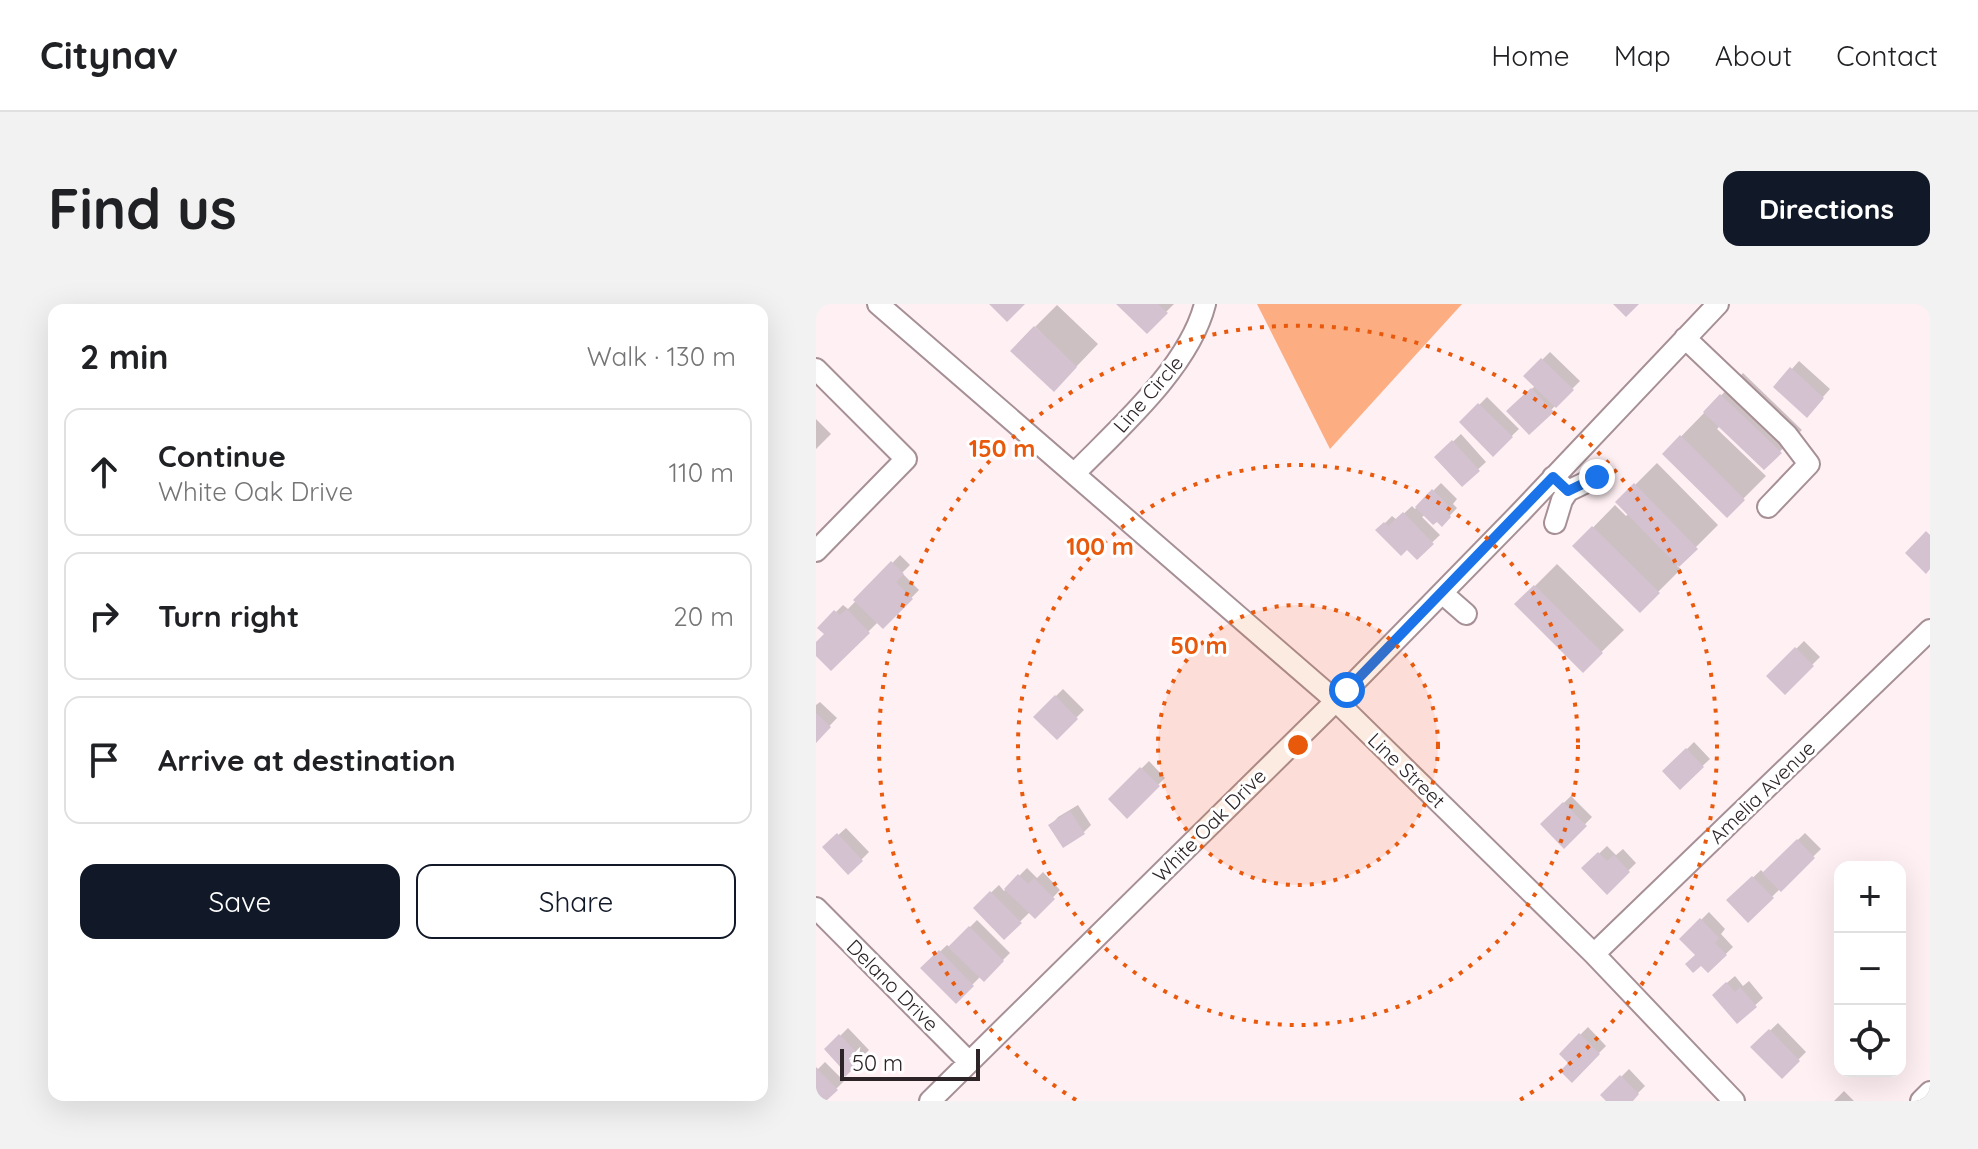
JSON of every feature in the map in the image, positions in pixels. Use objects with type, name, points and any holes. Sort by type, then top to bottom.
[{"type":"street","name":"Line Street","points":[[878,304],[1336,701],[1594,954],[1734,1101]]},
{"type":"street","name":"Line Circle","points":[[1075,473],[1181,358],[1200,324],[1205,304]]},
{"type":"street","name":"White Oak Drive","points":[[930,1101],[1442,593],[1560,484],[1718,304]]},
{"type":"street","points":[[1685,338],[1787,435],[1809,464],[1768,507]]},
{"type":"street","points":[[816,369],[906,459],[816,551]]},
{"type":"street","points":[[1555,523],[1562,500],[1560,484],[1597,477]]},
{"type":"street","points":[[1442,593],[1466,614]]},
{"type":"street","name":"Amelia Avenue","points":[[1594,954],[1930,630]]},
{"type":"street","name":"Delano Drive","points":[[816,908],[969,1062]]},
{"type":"street","points":[[1921,1101],[1930,1092]]},
{"type":"shaded area","points":[[1257,304],[1462,304],[1330,449]]},
{"type":"building","points":[[989,304],[1025,304],[1007,322]]},
{"type":"building","points":[[1116,304],[1158,304],[1168,313],[1147,334]]},
{"type":"building","points":[[1613,304],[1639,304],[1626,317]]},
{"type":"building","points":[[1034,326],[1077,367],[1054,392],[1010,351]]},
{"type":"building","points":[[1541,358],[1574,390],[1556,408],[1523,376]]},
{"type":"building","points":[[1790,367],[1824,398],[1807,418],[1773,387]]},
{"type":"building","points":[[1531,388],[1554,412],[1529,435],[1506,411]]},
{"type":"building","points":[[1720,394],[1782,453],[1764,470],[1703,412]]},
{"type":"building","points":[[1478,403],[1513,437],[1493,457],[1459,422]]},
{"type":"building","points":[[1680,435],[1745,500],[1727,518],[1662,454]]},
{"type":"building","points":[[1452,440],[1480,471],[1462,487],[1434,457]]},
{"type":"building","points":[[1634,483],[1698,549],[1679,567],[1615,502]]},
{"type":"building","points":[[1432,489],[1451,508],[1447,512],[1451,517],[1442,527],[1437,522],[1433,525],[1415,507]]},
{"type":"building","points":[[1403,512],[1434,544],[1417,560],[1407,550],[1401,556],[1375,530],[1384,522],[1388,526]]},
{"type":"building","points":[[1592,526],[1660,593],[1640,613],[1572,546]]},
{"type":"building","points":[[1926,531],[1930,535],[1930,569],[1926,574],[1905,553]]},
{"type":"building","points":[[891,561],[904,574],[896,582],[913,599],[883,629],[853,600]]},
{"type":"building","points":[[1534,585],[1603,653],[1583,673],[1514,604]]},
{"type":"building","points":[[847,609],[870,633],[831,671],[816,656],[816,642],[824,634],[817,628],[834,610],[840,615]]},
{"type":"building","points":[[1795,647],[1814,666],[1785,695],[1766,676]]},
{"type":"building","points":[[1055,695],[1078,719],[1057,740],[1033,717]]},
{"type":"building","points":[[816,713],[831,727],[816,743]]},
{"type":"building","points":[[1686,748],[1704,767],[1680,790],[1662,771]]},
{"type":"building","points":[[1140,767],[1160,786],[1127,819],[1108,799]]},
{"type":"building","points":[[1563,802],[1587,826],[1564,849],[1540,824]]},
{"type":"building","points":[[1070,811],[1085,834],[1063,848],[1048,825]]},
{"type":"building","points":[[837,833],[863,861],[848,875],[822,847]]},
{"type":"building","points":[[1797,839],[1815,858],[1781,892],[1762,873]]},
{"type":"building","points":[[1598,852],[1607,861],[1614,855],[1630,872],[1607,895],[1581,868]]},
{"type":"building","points":[[1018,874],[1028,884],[1034,878],[1055,899],[1035,919],[1004,889]]},
{"type":"building","points":[[1752,876],[1774,898],[1748,923],[1726,900]]},
{"type":"building","points":[[990,891],[1022,923],[1004,940],[973,908]]},
{"type":"building","points":[[1700,918],[1719,938],[1715,943],[1727,955],[1708,973],[1701,966],[1693,973],[1685,964],[1695,955],[1679,939]]},
{"type":"building","points":[[969,926],[1004,961],[984,982],[948,947]]},
{"type":"building","points":[[939,950],[974,986],[956,1004],[920,968]]},
{"type":"building","points":[[1726,982],[1735,992],[1740,987],[1757,1007],[1737,1024],[1712,995]]},
{"type":"building","points":[[1769,1029],[1800,1061],[1782,1079],[1750,1047]]},
{"type":"building","points":[[1579,1033],[1600,1054],[1572,1083],[1560,1071],[1568,1063],[1559,1054]]},
{"type":"building","points":[[839,1034],[863,1059],[845,1077],[841,1072],[843,1070],[824,1049]]},
{"type":"building","points":[[816,1068],[838,1090],[826,1101],[816,1101]]},
{"type":"building","points":[[1620,1075],[1639,1094],[1633,1101],[1606,1101],[1600,1095]]},
{"type":"route","points":[[1347,690],[1553,477],[1568,491],[1597,477]]}]
